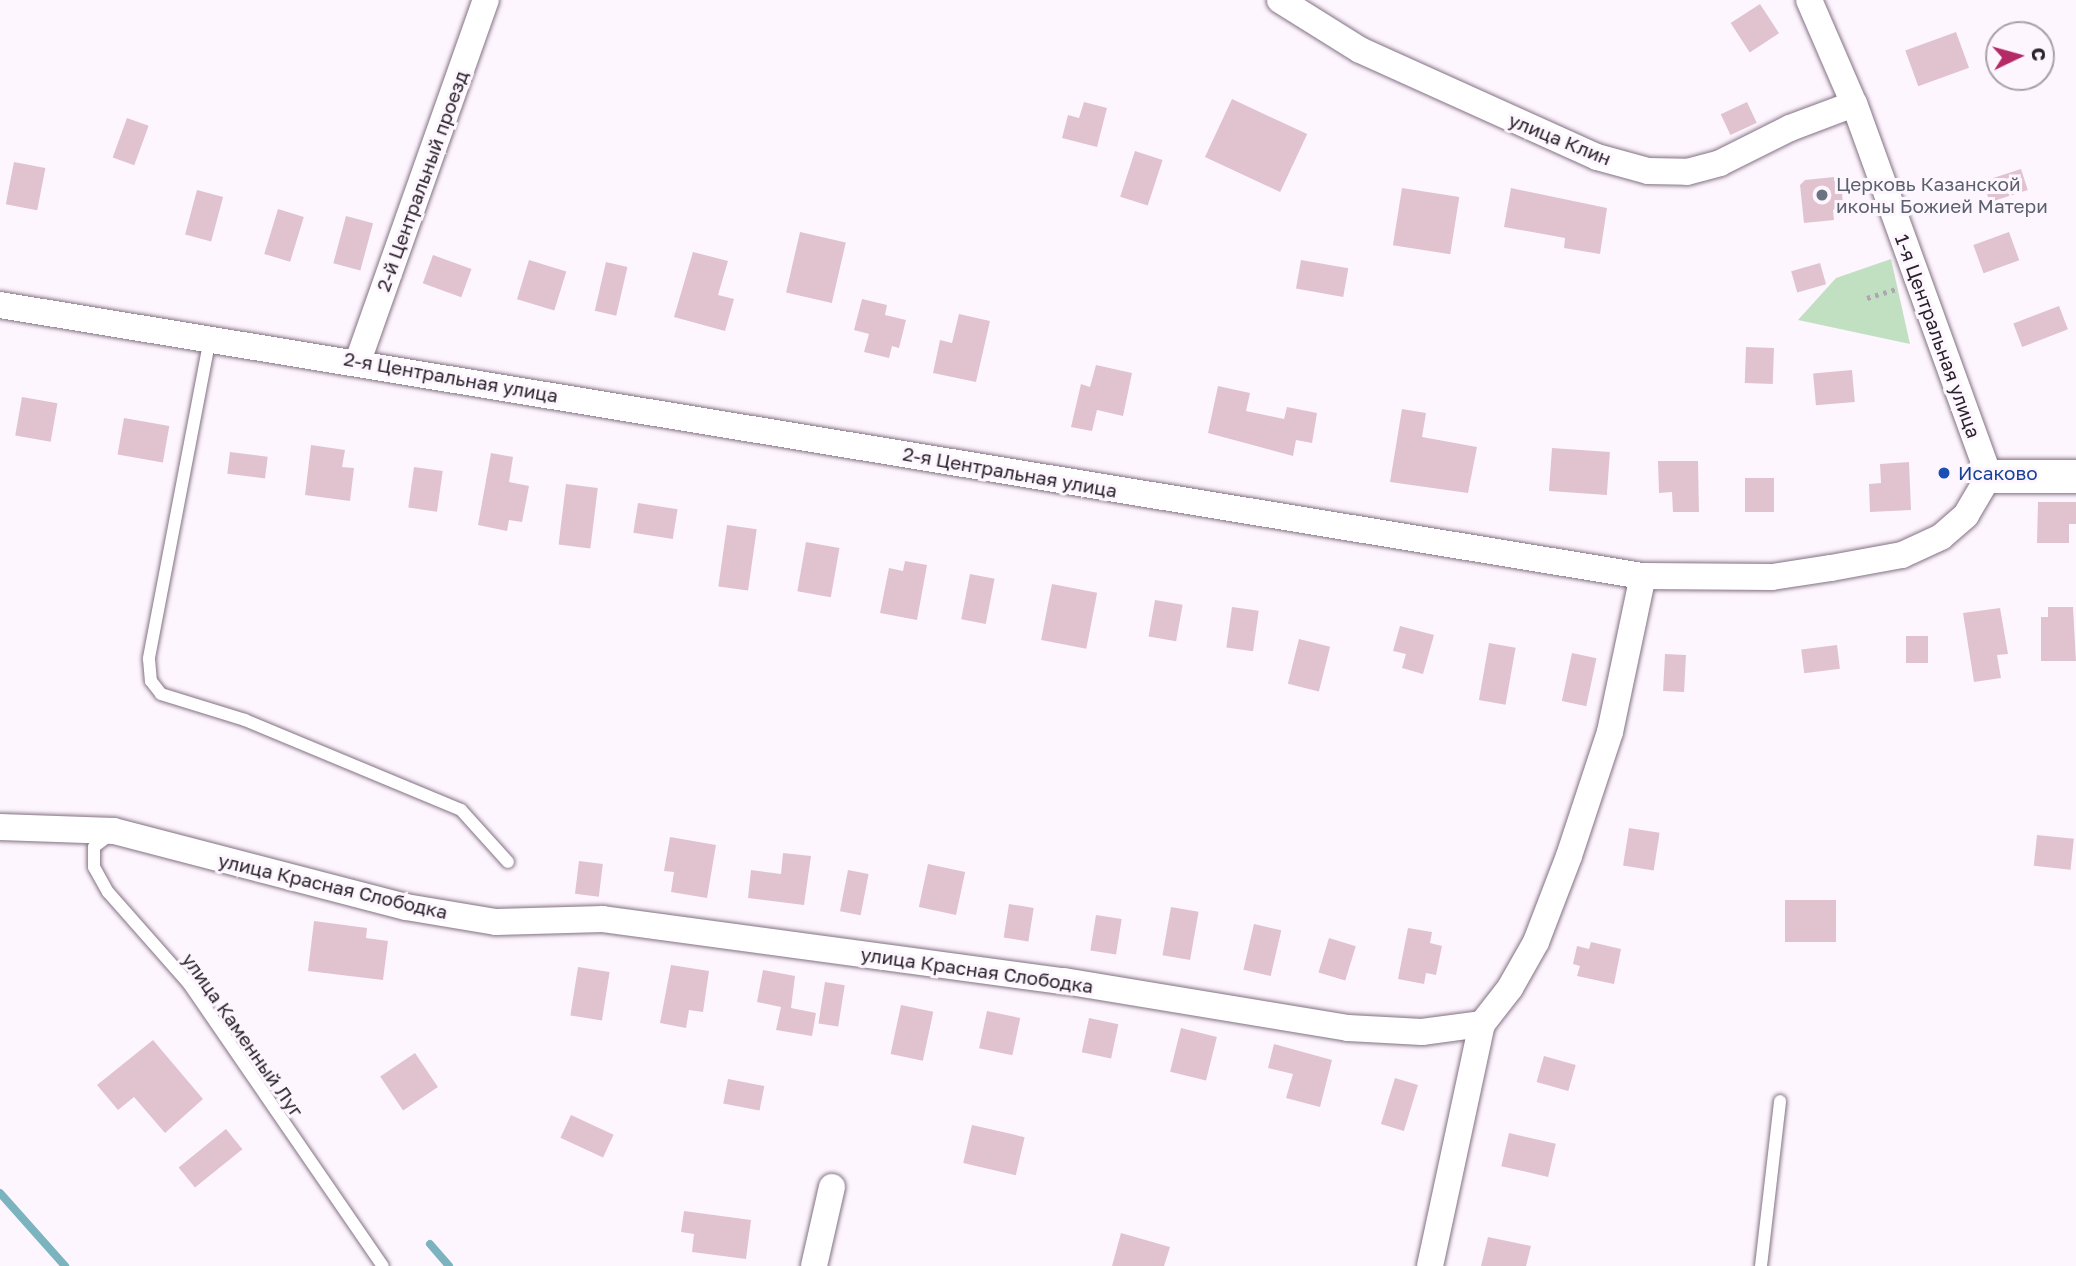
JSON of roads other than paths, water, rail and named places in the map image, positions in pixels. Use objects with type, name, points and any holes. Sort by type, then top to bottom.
[{"type":"street","name":"2-й Центральный проезд","points":[[358,361],[486,0]]},
{"type":"street","name":"улица Клин","points":[[1280,0],[1360,50],[1420,78],[1597,157],[1648,171],[1687,172],[1720,163],[1790,128],[1854,104]]},
{"type":"street","name":"1-я Центральная улица","points":[[1810,0],[1854,104],[1989,476]]},
{"type":"street","name":"2-я Центральная улица","points":[[0,305],[358,361],[1643,576],[1772,577],[1902,555],[1941,537],[1966,515],[1989,476]]},
{"type":"street","points":[[1989,476],[2076,476]]},
{"type":"street","points":[[1430,1266],[1482,1024],[1510,988],[1536,942],[1569,856],[1609,732],[1643,576]]},
{"type":"street","name":"улица Красная Слободка","points":[[0,827],[114,831],[406,907],[496,922],[603,919],[1064,981],[1348,1028],[1422,1032],[1482,1024]]},
{"type":"street","points":[[814,1266],[832,1187]]},
{"type":"lane","points":[[211,338],[149,659],[152,681],[162,694],[245,720],[461,810],[508,862]]},
{"type":"lane","name":"улица Каменный Луг","points":[[114,831],[94,847],[94,867],[108,891],[189,984],[383,1266]]},
{"type":"lane","points":[[1761,1266],[1780,1101]]},
{"type":"waterway","points":[[0,1193],[65,1266]]},
{"type":"waterway","points":[[430,1244],[449,1266]]},
{"type":"place","name":"Церковь Казанской иконы Божией Матери","points":[[1822,195]]},
{"type":"place","name":"Исаково","points":[[1944,473]]}]
